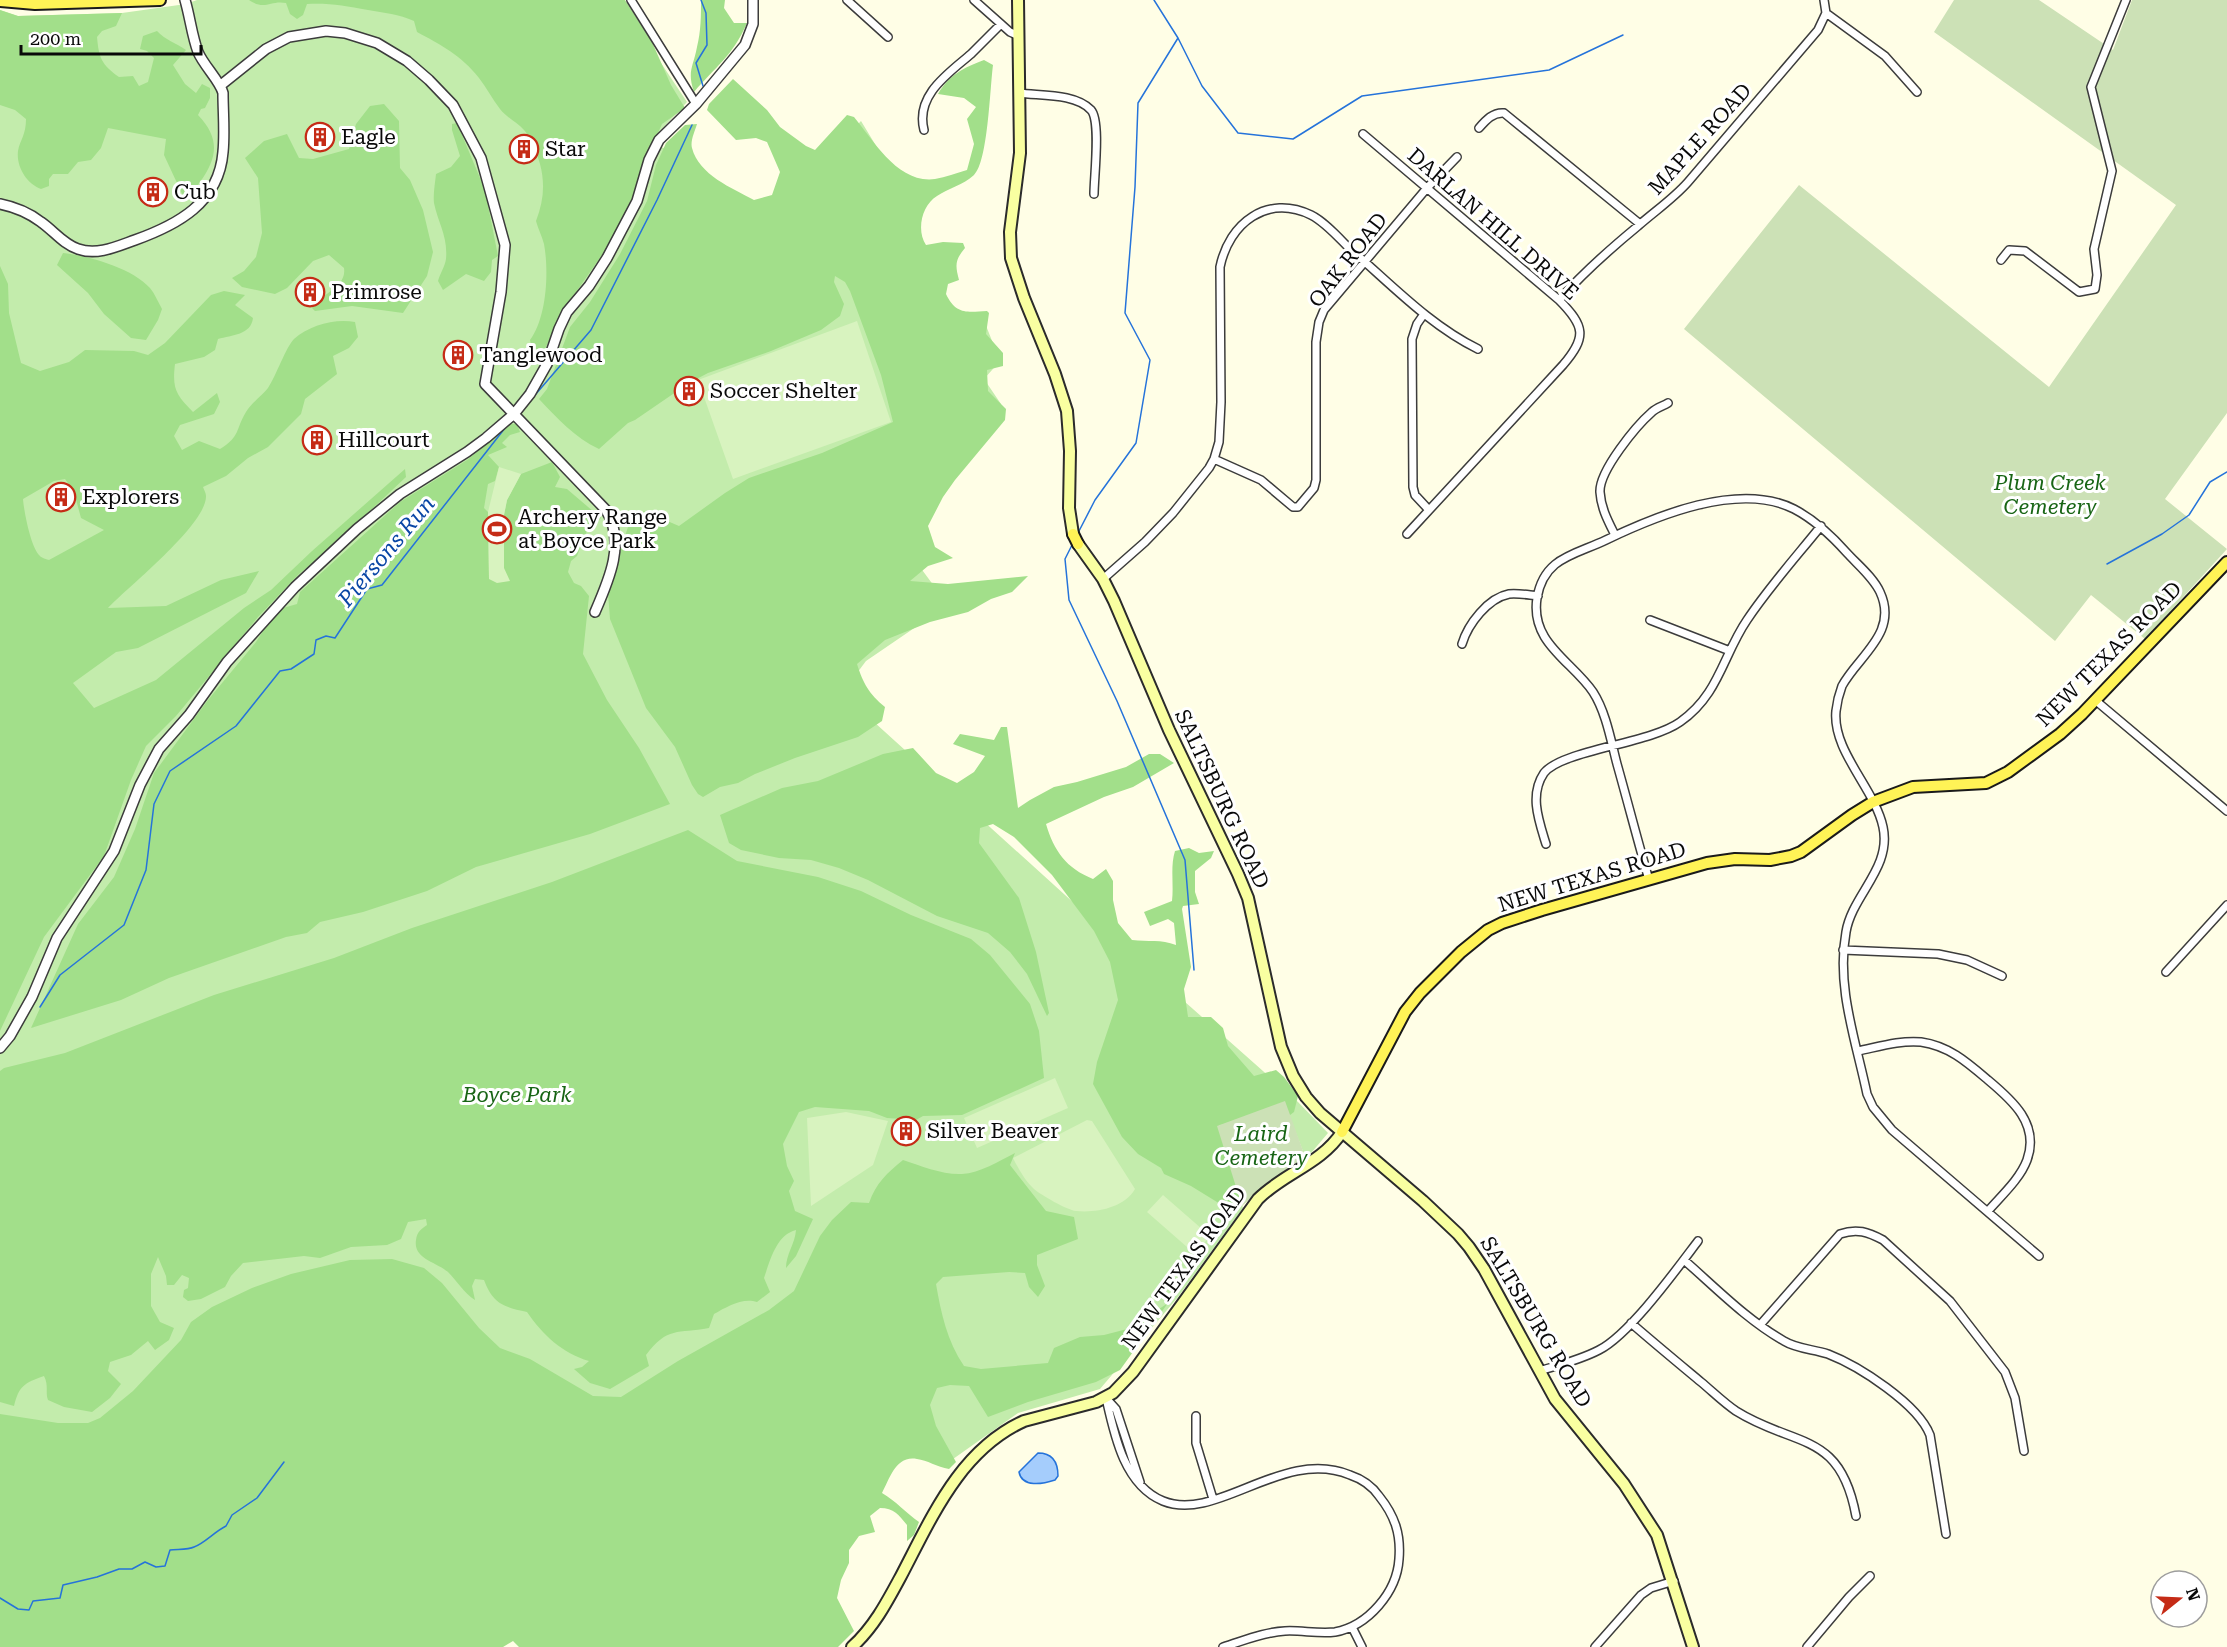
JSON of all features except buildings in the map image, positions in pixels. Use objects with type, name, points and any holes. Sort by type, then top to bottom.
[{"type":"main road","points":[[0,1],[35,4],[160,0]]},
{"type":"main road","name":"SALTSBURG ROAD","points":[[1018,0],[1020,153],[1010,232],[1011,258],[1024,298],[1056,374],[1067,411],[1070,451],[1069,508],[1076,539],[1103,579],[1169,730],[1248,898],[1281,1047],[1293,1076],[1306,1097],[1342,1132],[1458,1234],[1484,1269],[1555,1399],[1624,1484],[1657,1535],[1674,1581],[1693,1647]]},
{"type":"main road","name":"NEW TEXAS ROAD","points":[[852,1647],[872,1625],[950,1487],[974,1457],[999,1434],[1024,1421],[1096,1402],[1106,1398],[1120,1386],[1133,1372],[1258,1199],[1267,1190],[1327,1151],[1342,1132],[1406,1012],[1428,985],[1461,952],[1488,930],[1542,910],[1718,861],[1770,860],[1791,856],[1801,852],[1873,802],[1913,787],[1970,785],[1986,783],[1997,778],[2060,734],[2227,562]]},
{"type":"street","points":[[0,204],[13,206],[42,222],[77,249],[89,251],[120,246],[178,222],[200,204],[212,187],[223,154],[221,85],[212,77],[198,52],[185,0]]},
{"type":"street","points":[[631,0],[696,104]]},
{"type":"street","points":[[0,1048],[10,1036],[32,997],[57,938],[114,851],[140,785],[159,749],[189,715],[227,662],[295,587],[357,529],[400,494],[467,452],[514,414],[541,378],[567,312],[589,286],[634,208],[653,149],[659,140],[696,104],[745,45],[753,24],[753,0]]},
{"type":"street","points":[[847,0],[888,37]]},
{"type":"street","points":[[974,0],[1010,32],[1019,36]]},
{"type":"street","points":[[1824,0],[1826,13],[1885,56],[1917,92]]},
{"type":"street","points":[[2001,260],[2009,250],[2025,251],[2079,292],[2095,289],[2097,275],[2094,249],[2112,171],[2091,87],[2126,0]]},
{"type":"street","name":"MAPLE ROAD","points":[[1559,300],[1581,276],[1640,224],[1673,199],[1818,30],[1826,13]]},
{"type":"street","points":[[924,130],[923,111],[942,78],[971,54],[1001,24]]},
{"type":"street","points":[[221,85],[266,49],[289,37],[326,31],[345,33],[377,43],[407,61],[453,105],[481,158],[505,244],[501,292],[485,384],[606,510],[612,520],[616,546],[606,586],[595,612]]},
{"type":"street","points":[[1019,93],[1066,98],[1091,110],[1096,132],[1094,194]]},
{"type":"street","points":[[1479,128],[1490,116],[1498,112],[1504,113],[1640,224]]},
{"type":"street","name":"DARLAN HILL DRIVE","points":[[1363,134],[1559,300],[1575,317],[1580,335],[1576,350],[1407,534]]},
{"type":"street","name":"OAK ROAD","points":[[1214,459],[1261,480],[1293,507],[1298,507],[1314,488],[1316,480],[1316,365],[1319,322],[1324,310],[1427,188],[1457,157]]},
{"type":"street","points":[[1103,579],[1173,513],[1214,459],[1219,442],[1221,402],[1220,267],[1226,245],[1232,235],[1240,226],[1264,211],[1285,208],[1314,216],[1424,314],[1478,349]]},
{"type":"street","points":[[1424,314],[1417,324],[1413,339],[1412,468],[1414,492],[1428,509]]},
{"type":"street","points":[[1615,535],[1604,513],[1600,492],[1602,477],[1613,458],[1652,412],[1668,403]]},
{"type":"street","points":[[1649,880],[1613,747],[1593,693],[1548,645],[1543,636],[1537,616],[1538,596],[1544,578],[1570,553],[1640,523],[1724,499],[1773,502],[1791,508],[1821,526],[1874,583],[1881,597],[1884,615],[1880,634],[1874,645],[1844,684],[1838,696],[1835,719],[1846,751],[1873,802],[1883,828],[1882,858],[1848,921],[1843,950],[1843,984],[1867,1094],[1881,1118],[1892,1130],[2039,1256]]},
{"type":"street","points":[[1546,844],[1536,802],[1536,791],[1545,772],[1558,762],[1662,732],[1680,722],[1693,711],[1714,685],[1748,619],[1821,526]]},
{"type":"street","points":[[1462,644],[1468,629],[1481,612],[1496,599],[1510,594],[1538,596]]},
{"type":"street","points":[[1650,620],[1730,651]]},
{"type":"street","points":[[2095,700],[2227,811]]},
{"type":"street","points":[[2166,972],[2227,905]]},
{"type":"street","points":[[1843,950],[1938,954],[1967,960],[2002,975]]},
{"type":"street","points":[[1858,1051],[1901,1042],[1920,1042],[1943,1047],[1962,1058],[2015,1103],[2024,1117],[2029,1133],[2027,1159],[2022,1170],[1988,1211]]},
{"type":"street","points":[[1760,1325],[1840,1234],[1850,1230],[1872,1234],[1883,1240],[1950,1301],[1997,1360],[2005,1372],[2015,1398],[2024,1451]]},
{"type":"street","points":[[1539,1371],[1578,1359],[1615,1339],[1698,1241]]},
{"type":"street","points":[[1684,1260],[1760,1325],[1792,1345],[1838,1359],[1905,1402],[1917,1414],[1926,1425],[1930,1435],[1946,1534]]},
{"type":"street","points":[[1630,1323],[1738,1412],[1789,1434],[1826,1454],[1838,1465],[1846,1480],[1856,1516]]},
{"type":"street","points":[[1106,1398],[1116,1409],[1140,1485],[1149,1493],[1173,1504],[1194,1504],[1303,1468],[1326,1468],[1359,1478],[1370,1486],[1389,1509],[1396,1524],[1400,1545],[1399,1563],[1394,1582],[1384,1599],[1369,1616],[1352,1626],[1335,1632],[1284,1631],[1223,1647]]},
{"type":"street","points":[[1196,1416],[1196,1443],[1214,1498]]},
{"type":"street","points":[[1807,1647],[1870,1576]]},
{"type":"street","points":[[1595,1647],[1641,1595],[1651,1588],[1674,1581]]},
{"type":"street","points":[[1352,1626],[1362,1647]]},
{"type":"green space","name":"Boyce Park","points":[[197,0],[619,0],[687,102],[649,143],[664,148],[768,216],[861,121],[898,182],[950,333],[983,318],[1000,361],[984,379],[1001,404],[900,540],[948,605],[866,661],[842,693],[1298,1102],[1328,1133],[1306,1159],[1284,1102],[1218,1126],[1243,1208],[1178,1297],[1100,1389],[1018,1413],[946,1464],[896,1445],[496,1647],[0,1647],[0,10],[18,16],[122,13],[186,4]]},
{"type":"green space","points":[[249,0],[625,0],[652,42],[671,85],[685,108],[662,124],[643,167],[635,196],[609,245],[562,312],[545,349],[532,349],[530,340],[536,330],[543,307],[546,267],[544,244],[536,221],[542,200],[542,171],[536,152],[525,131],[503,112],[479,78],[465,63],[442,46],[417,32],[414,21],[386,13],[338,5],[316,4],[307,4],[303,15],[297,19],[290,14],[286,3],[259,5]]},
{"type":"green space","points":[[701,0],[725,0],[724,8],[734,23],[747,23],[729,53],[694,92],[691,74],[699,35]]},
{"type":"green space","name":"Plum Creek Cemetery","points":[[1954,0],[2039,0],[2113,50],[2132,0],[2227,0],[2227,413],[2165,499],[2227,549],[2145,639],[2091,595],[2055,641],[1684,329],[1799,185],[2049,387],[2176,205],[1934,32]]},
{"type":"green space","points":[[0,10],[18,16],[122,13],[116,26],[102,31],[97,37],[99,50],[102,60],[113,72],[119,77],[133,76],[139,86],[148,82],[154,58],[147,51],[140,49],[143,36],[157,31],[186,50],[173,65],[185,84],[196,93],[202,84],[210,88],[210,98],[198,115],[210,132],[214,148],[206,173],[193,192],[184,198],[164,155],[166,139],[108,128],[101,148],[91,160],[78,162],[68,174],[53,174],[49,179],[49,186],[41,189],[31,183],[21,169],[18,157],[26,119],[15,110],[0,105]]},
{"type":"green space","points":[[984,60],[993,65],[988,123],[979,167],[970,178],[932,200],[924,212],[921,232],[926,245],[943,242],[963,243],[965,248],[957,263],[959,280],[948,284],[946,294],[958,309],[989,313],[986,334],[1003,353],[1003,366],[987,370],[988,391],[1006,409],[1005,420],[955,480],[928,526],[935,547],[953,558],[928,566],[910,581],[948,584],[1028,576],[1012,592],[991,599],[968,612],[930,622],[885,640],[857,664],[867,688],[885,707],[882,721],[858,737],[795,758],[738,783],[720,787],[703,797],[692,785],[675,747],[646,708],[610,619],[608,593],[630,521],[644,511],[679,526],[749,478],[822,453],[893,422],[881,375],[850,291],[845,282],[835,276],[834,282],[844,304],[840,316],[821,330],[771,351],[708,373],[689,383],[628,423],[599,449],[574,433],[539,399],[547,389],[570,327],[590,302],[620,254],[647,201],[656,165],[666,143],[685,125],[697,124],[692,139],[692,148],[702,166],[717,180],[754,200],[772,195],[780,172],[767,142],[756,138],[736,140],[707,110],[709,104],[733,79],[767,110],[780,127],[806,146],[815,150],[847,115],[854,117],[898,168],[922,179],[935,179],[967,170],[974,144],[967,119],[976,107],[964,98],[938,94],[957,73]]},
{"type":"green space","points":[[384,104],[399,121],[400,168],[410,180],[423,210],[433,252],[427,276],[403,313],[352,306],[315,311],[312,308],[316,303],[337,286],[344,275],[344,268],[329,255],[313,261],[287,288],[275,294],[242,287],[232,278],[244,271],[256,257],[262,233],[258,178],[245,158],[264,141],[287,134],[299,158],[313,159],[349,149],[356,124],[370,106]]},
{"type":"green space","points":[[457,123],[485,190],[498,256],[492,260],[491,272],[484,281],[466,274],[443,290],[438,281],[445,264],[446,243],[434,203],[434,193],[436,174],[451,167],[460,156],[452,130],[452,124]]},
{"type":"green space","points":[[63,253],[110,264],[142,281],[150,288],[162,309],[146,340],[131,338],[104,314],[88,293],[57,265]]},
{"type":"green space","points":[[0,266],[8,284],[9,313],[21,363],[40,371],[69,362],[85,350],[134,351],[148,355],[165,343],[211,295],[224,291],[245,295],[235,305],[253,318],[249,328],[218,339],[215,350],[204,357],[175,364],[176,391],[193,412],[217,393],[220,402],[214,414],[180,425],[174,436],[182,450],[199,441],[220,449],[231,440],[246,412],[268,388],[291,343],[300,334],[323,324],[340,321],[355,322],[358,337],[349,348],[333,356],[337,374],[305,399],[301,414],[268,447],[248,458],[226,476],[203,487],[206,496],[203,508],[194,522],[165,555],[108,608],[166,606],[221,580],[259,571],[246,593],[138,648],[116,652],[73,683],[94,708],[156,680],[244,608],[271,590],[405,469],[406,477],[336,543],[299,574],[258,617],[176,716],[146,746],[131,780],[104,856],[44,937],[0,1031]],"holes":[[[65,479],[74,492],[81,518],[104,530],[49,560],[43,558],[37,552],[31,538],[23,499],[54,481]]]},
{"type":"green space","points":[[857,321],[891,422],[733,479],[698,380]]},
{"type":"green space","points":[[511,424],[517,424],[520,432],[510,435],[502,443],[507,447],[488,455],[499,467],[495,481],[488,484],[484,508],[488,512],[489,579],[504,568],[504,515],[507,500],[521,474],[552,462],[560,477],[555,487],[567,489],[601,518],[587,531],[577,556],[571,561],[568,572],[574,583],[581,586],[589,596],[583,654],[607,700],[639,748],[670,804],[590,834],[476,867],[427,891],[363,912],[320,922],[307,933],[286,937],[169,978],[121,1000],[31,1028],[78,924],[114,877],[135,829],[154,773],[267,625],[283,608],[297,604],[300,592],[400,502],[467,460]]},
{"type":"green space","name":"Archery Range at Boyce Park","points":[[499,467],[521,474],[507,500],[504,515],[504,568],[510,581],[497,583],[489,579],[488,512]]},
{"type":"green space","points":[[1001,727],[1007,727],[1018,808],[1054,787],[1126,767],[1149,754],[1160,754],[1174,763],[1133,787],[1104,797],[1046,824],[1062,858],[1075,870],[1093,879],[1106,869],[1113,881],[1113,900],[1118,923],[1132,940],[1160,941],[1176,945],[1174,923],[1168,919],[1150,926],[1144,912],[1172,901],[1175,851],[1189,848],[1199,853],[1214,851],[1211,858],[1195,871],[1195,892],[1199,904],[1183,906],[1182,909],[1191,967],[1184,989],[1188,1017],[1211,1017],[1223,1028],[1228,1046],[1254,1076],[1276,1070],[1298,1096],[1294,1112],[1282,1121],[1219,1125],[1240,1199],[1237,1210],[1230,1210],[1191,1186],[1164,1174],[1161,1168],[1138,1154],[1122,1137],[1093,1084],[1097,1062],[1118,1000],[1110,962],[1094,931],[1052,875],[1014,837],[993,824],[980,828],[979,843],[1019,898],[1036,952],[1049,1013],[1047,1016],[1027,974],[1010,952],[988,933],[937,916],[868,880],[839,868],[811,860],[779,858],[741,850],[729,843],[720,815],[782,788],[818,781],[883,754],[913,748],[936,773],[957,783],[974,772],[985,756],[953,744],[960,734],[994,740]]},
{"type":"green space","points":[[688,830],[737,861],[818,877],[861,891],[911,915],[971,939],[990,955],[1030,1004],[1039,1031],[1044,1078],[962,1115],[923,1116],[916,1120],[887,1118],[869,1111],[815,1107],[799,1112],[783,1144],[787,1166],[794,1181],[789,1191],[795,1211],[813,1219],[796,1256],[786,1268],[796,1230],[783,1237],[771,1257],[764,1278],[770,1292],[757,1302],[740,1302],[714,1314],[709,1328],[667,1335],[646,1355],[649,1366],[610,1389],[590,1383],[574,1369],[582,1367],[589,1361],[579,1358],[554,1342],[527,1312],[500,1303],[491,1294],[484,1280],[475,1279],[472,1286],[475,1300],[448,1272],[422,1256],[418,1252],[416,1240],[417,1235],[427,1225],[426,1219],[408,1222],[401,1239],[387,1245],[351,1247],[320,1258],[304,1256],[243,1263],[225,1287],[201,1299],[188,1301],[183,1297],[184,1290],[188,1288],[189,1278],[182,1275],[174,1285],[167,1285],[166,1276],[158,1257],[151,1274],[151,1306],[160,1322],[174,1328],[169,1340],[155,1350],[148,1341],[131,1355],[110,1362],[108,1371],[121,1384],[110,1398],[92,1412],[64,1407],[48,1400],[44,1376],[23,1386],[14,1406],[0,1402],[0,1071],[4,1068],[65,1053],[214,995],[334,958],[412,928],[552,882]]},
{"type":"green space","points":[[1055,1078],[1068,1108],[977,1148],[964,1118]]},
{"type":"green space","name":"Laird Cemetery","points":[[1285,1101],[1306,1159],[1270,1181],[1242,1206],[1217,1126]]},
{"type":"green space","points":[[846,1112],[888,1121],[873,1165],[811,1206],[807,1118]]},
{"type":"green space","points":[[1087,1120],[1092,1121],[1135,1189],[1124,1201],[1109,1208],[1076,1211],[1054,1202],[1034,1189],[1013,1158]]},
{"type":"green space","points":[[1015,1153],[1010,1165],[1046,1211],[1074,1217],[1078,1239],[1037,1255],[1037,1265],[1045,1286],[1038,1297],[1029,1287],[1025,1273],[943,1277],[936,1284],[940,1306],[953,1347],[964,1366],[981,1369],[1048,1363],[1054,1348],[1080,1337],[1104,1335],[1131,1328],[1168,1303],[1120,1370],[1096,1382],[1028,1402],[988,1417],[969,1386],[950,1385],[937,1388],[930,1405],[936,1426],[956,1462],[949,1469],[910,1459],[899,1464],[891,1475],[882,1493],[919,1522],[914,1535],[907,1541],[907,1525],[896,1513],[880,1508],[870,1516],[875,1532],[859,1536],[849,1550],[849,1563],[841,1580],[837,1598],[854,1631],[838,1647],[519,1647],[513,1641],[503,1647],[0,1647],[0,1414],[58,1423],[88,1423],[100,1418],[133,1391],[181,1340],[191,1322],[212,1307],[252,1288],[291,1274],[350,1260],[392,1259],[424,1268],[442,1283],[479,1328],[500,1348],[530,1359],[593,1396],[621,1397],[678,1361],[769,1310],[794,1291],[820,1236],[832,1220],[851,1202],[869,1203],[883,1179],[903,1160],[940,1172],[962,1174],[982,1169]]},
{"type":"green space","points":[[1163,1195],[1210,1236],[1195,1254],[1147,1212]]},
{"type":"water","points":[[1038,1453],[1043,1453],[1053,1459],[1057,1466],[1058,1476],[1055,1480],[1045,1483],[1029,1483],[1021,1477],[1019,1472]]},
{"type":"waterway","points":[[701,0],[706,13],[707,45],[696,63],[703,86]]},
{"type":"waterway","points":[[1154,0],[1178,38],[1202,86],[1238,133],[1293,139],[1362,96],[1549,70],[1623,35]]},
{"type":"waterway","points":[[1078,533],[1095,500],[1136,443],[1150,360],[1125,313],[1135,187],[1138,103],[1178,38]]},
{"type":"waterway","points":[[535,395],[591,330],[692,125]]},
{"type":"waterway","name":"Piersons Run","points":[[40,1007],[60,975],[124,925],[146,870],[154,804],[170,771],[236,726],[280,671],[291,669],[314,654],[316,640],[326,636],[335,638],[367,589],[382,585],[505,428]]},
{"type":"waterway","points":[[2107,564],[2162,534],[2189,515],[2210,482],[2227,472]]},
{"type":"waterway","points":[[1073,543],[1065,559],[1069,600],[1117,701],[1185,860],[1194,970]]},
{"type":"waterway","points":[[0,1598],[18,1609],[29,1610],[33,1601],[60,1598],[63,1585],[119,1569],[132,1569],[145,1562],[156,1567],[165,1566],[170,1550],[194,1547],[226,1526],[232,1515],[257,1498],[284,1462]]},
{"type":"place","name":"Eagle","points":[[320,137]]},
{"type":"place","name":"Star","points":[[524,149]]},
{"type":"place","name":"Cub","points":[[153,192]]},
{"type":"place","name":"Primrose","points":[[310,292]]},
{"type":"place","name":"Tanglewood","points":[[458,355]]},
{"type":"place","name":"Soccer Shelter","points":[[689,391]]},
{"type":"place","name":"Hillcourt","points":[[317,440]]},
{"type":"place","name":"Explorers","points":[[61,497]]},
{"type":"place","name":"Archery Range at Boyce Park","points":[[497,529]]},
{"type":"place","name":"Silver Beaver","points":[[906,1131]]}]
